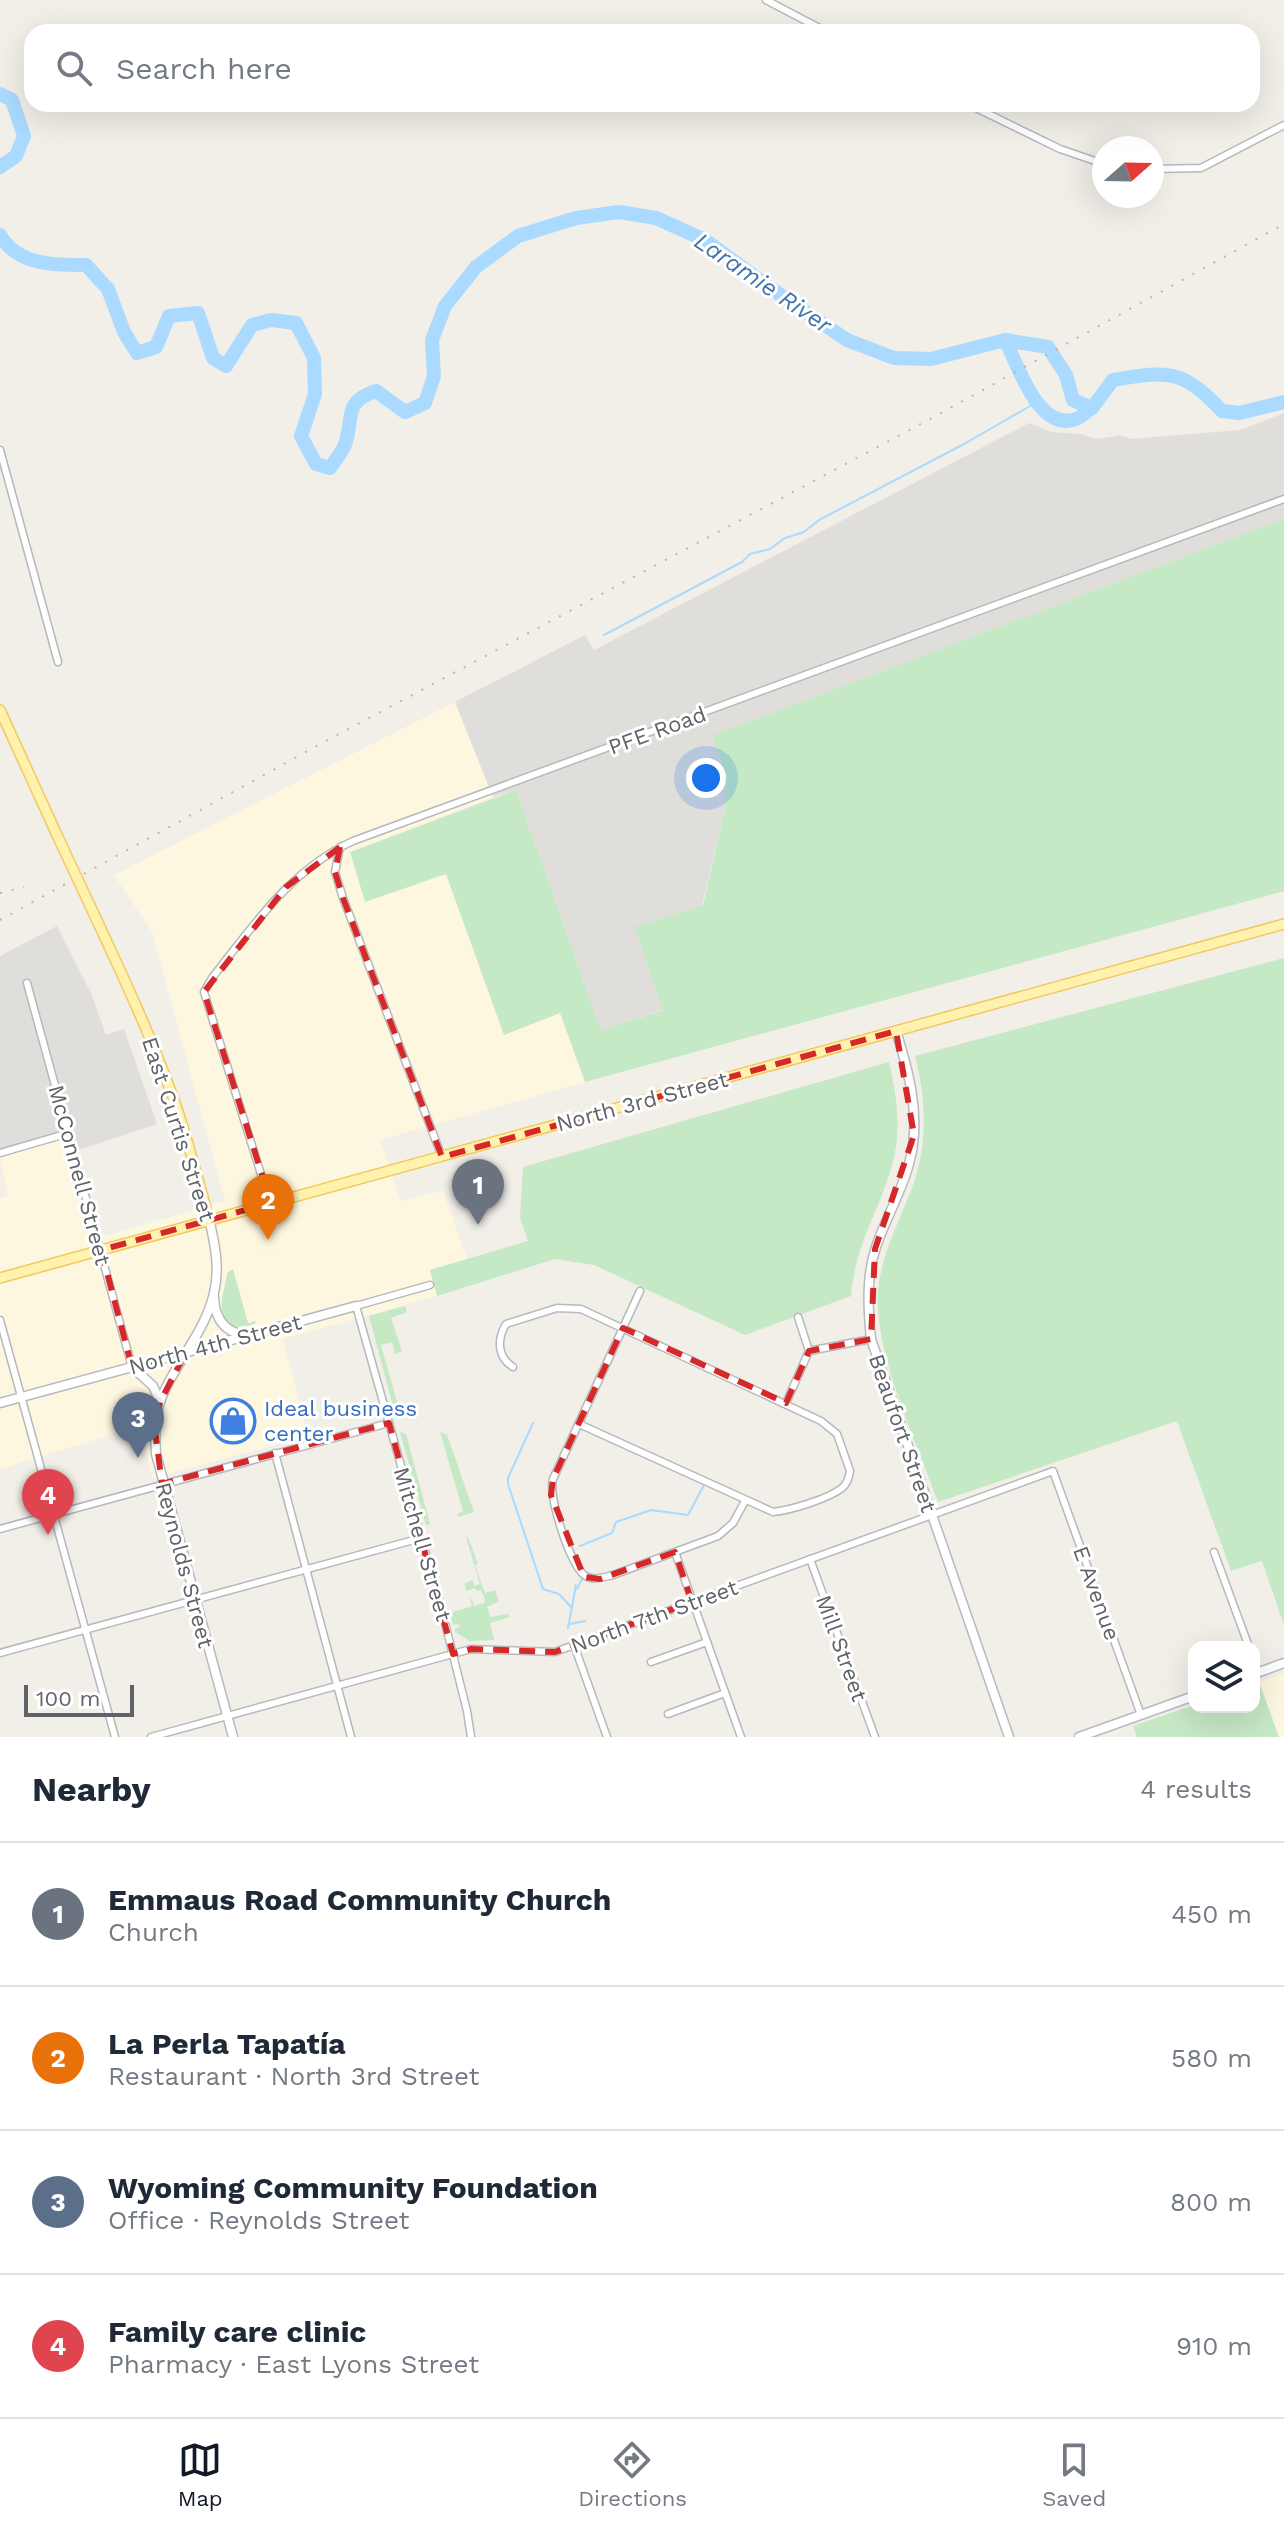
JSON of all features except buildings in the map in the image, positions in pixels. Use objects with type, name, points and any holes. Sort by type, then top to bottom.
[{"type":"main road","name":"East Curtis Street","points":[[0,710],[161,1064],[209,1219]]},
{"type":"main road","name":"North 3rd Street","points":[[0,1278],[1284,924]]},
{"type":"street","points":[[766,0],[812,24]]},
{"type":"street","points":[[984,112],[1060,149],[1092,160]]},
{"type":"street","points":[[1164,169],[1201,168],[1284,125]]},
{"type":"street","points":[[1,450],[58,662]]},
{"type":"street","name":"PFE Road","points":[[270,1203],[204,992],[242,940],[296,876],[340,847],[1284,499]]},
{"type":"street","points":[[340,847],[335,872],[343,898],[442,1157]]},
{"type":"street","name":"McConnell Street","points":[[27,983],[132,1367]]},
{"type":"street","name":"Beaufort Street","points":[[896,1031],[914,1107],[914,1135],[911,1159],[873,1261],[868,1295],[871,1339],[1009,1737]]},
{"type":"street","points":[[0,1153],[69,1133]]},
{"type":"street","name":"East Curtis Street","points":[[188,1351],[214,1293],[216,1256],[209,1219]]},
{"type":"street","name":"North 4th Street","points":[[0,1403],[430,1285]]},
{"type":"street","points":[[640,1291],[553,1479],[551,1495],[572,1554],[583,1574],[600,1579],[727,1530],[745,1501]]},
{"type":"street","points":[[214,1293],[219,1320],[229,1331],[248,1335]]},
{"type":"street","name":"Mitchell Street","points":[[356,1306],[453,1654],[471,1737]]},
{"type":"street","points":[[513,1367],[505,1362],[502,1354],[500,1337],[506,1324],[557,1308],[581,1309],[832,1427],[848,1463],[848,1479],[844,1487],[835,1492],[785,1511],[773,1512],[579,1424]]},
{"type":"street","points":[[786,1403],[809,1351],[798,1317]]},
{"type":"street","points":[[0,1320],[115,1737]]},
{"type":"street","points":[[809,1351],[871,1339]]},
{"type":"street","name":"Reynolds Street","points":[[188,1351],[160,1402],[155,1430],[156,1454],[233,1737]]},
{"type":"street","points":[[132,1367],[153,1386],[160,1402]]},
{"type":"street","points":[[0,1529],[389,1423]]},
{"type":"street","points":[[275,1453],[351,1737]]},
{"type":"street","name":"North 7th Street","points":[[151,1737],[471,1649],[555,1652],[1053,1471]]},
{"type":"street","name":"E Avenue","points":[[1053,1471],[1141,1715]]},
{"type":"street","points":[[0,1653],[421,1538]]},
{"type":"street","points":[[675,1552],[741,1737]]},
{"type":"street","points":[[1214,1552],[1247,1641]]},
{"type":"street","name":"Mill Street","points":[[810,1559],[875,1737]]},
{"type":"street","points":[[651,1662],[707,1642]]},
{"type":"street","points":[[574,1645],[607,1737]]},
{"type":"street","points":[[1260,1672],[1284,1663]]},
{"type":"street","points":[[668,1714],[725,1693]]},
{"type":"street","points":[[1079,1737],[1188,1698]]},
{"type":"highlighted area","points":[[340,847],[335,872],[343,898],[442,1157],[896,1031],[914,1135],[875,1249],[871,1339],[809,1351],[786,1403],[623,1328],[553,1479],[551,1495],[584,1577],[600,1579],[675,1552],[692,1602],[555,1652],[471,1649],[453,1654],[389,1423],[162,1484],[155,1430],[160,1402],[186,1352],[132,1367],[101,1250],[271,1203],[204,992],[286,887]]},
{"type":"shaded area","points":[[1284,413],[1284,519],[713,735],[726,781],[726,804],[702,905],[636,928],[664,1009],[601,1030],[516,790],[493,797],[455,702],[585,635],[594,650],[1029,423],[1052,432],[1098,439],[1120,435],[1131,439],[1240,430]]},
{"type":"shaded area","points":[[455,702],[493,797],[351,852],[365,901],[446,873],[504,1035],[560,1012],[585,1082],[380,1140],[401,1201],[443,1190],[467,1259],[430,1270],[437,1296],[283,1339],[308,1436],[152,1478],[145,1444],[146,1424],[0,1469],[0,1198],[8,1196],[0,1157],[65,1137],[90,1240],[225,1201],[152,932],[114,875]]},
{"type":"shaded area","points":[[57,926],[91,993],[106,1035],[124,1029],[157,1124],[69,1153],[65,1137],[0,1157],[0,956]]},
{"type":"shaded area","points":[[1284,1673],[1284,1737],[1279,1737],[1260,1682]]},
{"type":"green space","points":[[1284,519],[1284,891],[585,1082],[560,1013],[504,1035],[446,874],[365,902],[350,852],[516,790],[601,1030],[663,1010],[635,927],[703,905],[726,804],[726,781],[713,735]]},
{"type":"green space","points":[[1284,958],[1284,1625],[1262,1561],[1231,1571],[1177,1421],[938,1502],[890,1370],[879,1316],[878,1292],[886,1254],[916,1176],[923,1142],[922,1091],[915,1056]]},
{"type":"green space","points":[[889,1062],[897,1114],[895,1153],[858,1260],[851,1296],[745,1335],[594,1265],[555,1259],[437,1296],[430,1270],[528,1241],[520,1218],[523,1167]]},
{"type":"green space","points":[[233,1269],[248,1323],[256,1321],[254,1325],[236,1327],[224,1317],[222,1303],[227,1273]]},
{"type":"green space","points":[[405,1306],[407,1312],[391,1318],[402,1351],[395,1354],[392,1342],[381,1345],[399,1409],[394,1410],[369,1316]]},
{"type":"green space","points":[[400,1432],[406,1434],[430,1524],[426,1525]]},
{"type":"green space","points":[[440,1432],[447,1435],[474,1512],[458,1517],[457,1514],[463,1511]]},
{"type":"green space","points":[[466,1537],[478,1564],[475,1565],[485,1593],[495,1590],[499,1601],[487,1607],[490,1617],[508,1614],[510,1617],[490,1623],[494,1640],[470,1641],[455,1632],[459,1624],[453,1625],[450,1613],[472,1606],[469,1593],[474,1606],[484,1603],[485,1599],[481,1590],[466,1591],[465,1583],[473,1580],[474,1586],[480,1584]]},
{"type":"green space","points":[[1260,1685],[1279,1737],[1137,1737],[1133,1726],[1188,1707],[1188,1713],[1260,1713]]},
{"type":"waterway","name":"Laramie River","points":[[0,94],[12,100],[24,136],[16,156],[0,167]]},
{"type":"waterway","name":"Laramie River","points":[[0,235],[17,253],[38,262],[86,265],[108,289],[124,332],[137,353],[156,347],[169,316],[198,313],[213,358],[226,366],[252,325],[271,320],[296,323],[314,358],[315,394],[301,436],[316,464],[330,468],[344,447],[353,407],[365,395],[376,391],[405,412],[425,403],[434,376],[432,340],[445,306],[476,267],[518,236],[576,218],[619,212],[656,218],[705,240],[847,340],[894,358],[931,359],[1005,340],[1048,347],[1066,375],[1073,400],[1092,408],[1113,380],[1148,375],[1173,376],[1184,380],[1222,411],[1239,413],[1284,402]]},
{"type":"waterway","name":"Laramie River","points":[[1005,340],[1031,394],[1051,416],[1063,421],[1076,419],[1092,408]]},
{"type":"waterway","points":[[604,635],[742,562],[750,554],[770,549],[785,538],[804,532],[819,520],[1037,402]]},
{"type":"waterway","points":[[533,1423],[508,1484],[543,1589],[559,1594],[572,1608]]},
{"type":"waterway","points":[[580,1546],[612,1533],[616,1522],[651,1510],[688,1515],[704,1485]]},
{"type":"waterway","points":[[577,1589],[583,1577]]},
{"type":"waterway","points":[[568,1628],[576,1585]]},
{"type":"waterway","points":[[570,1624],[585,1621]]},
{"type":"railway","points":[[0,920],[324,742],[932,418],[1284,224]]},
{"type":"railway","points":[[0,893],[24,887]]},
{"type":"place","name":"Emmaus Road Community Church","points":[[478,1225]]},
{"type":"place","name":"La Perla Tapatía","points":[[268,1240]]},
{"type":"place","name":"Ideal business center","points":[[233,1421]]},
{"type":"place","name":"Wyoming Community Foundation","points":[[138,1458]]},
{"type":"place","name":"Family care clinic","points":[[48,1535]]}]
